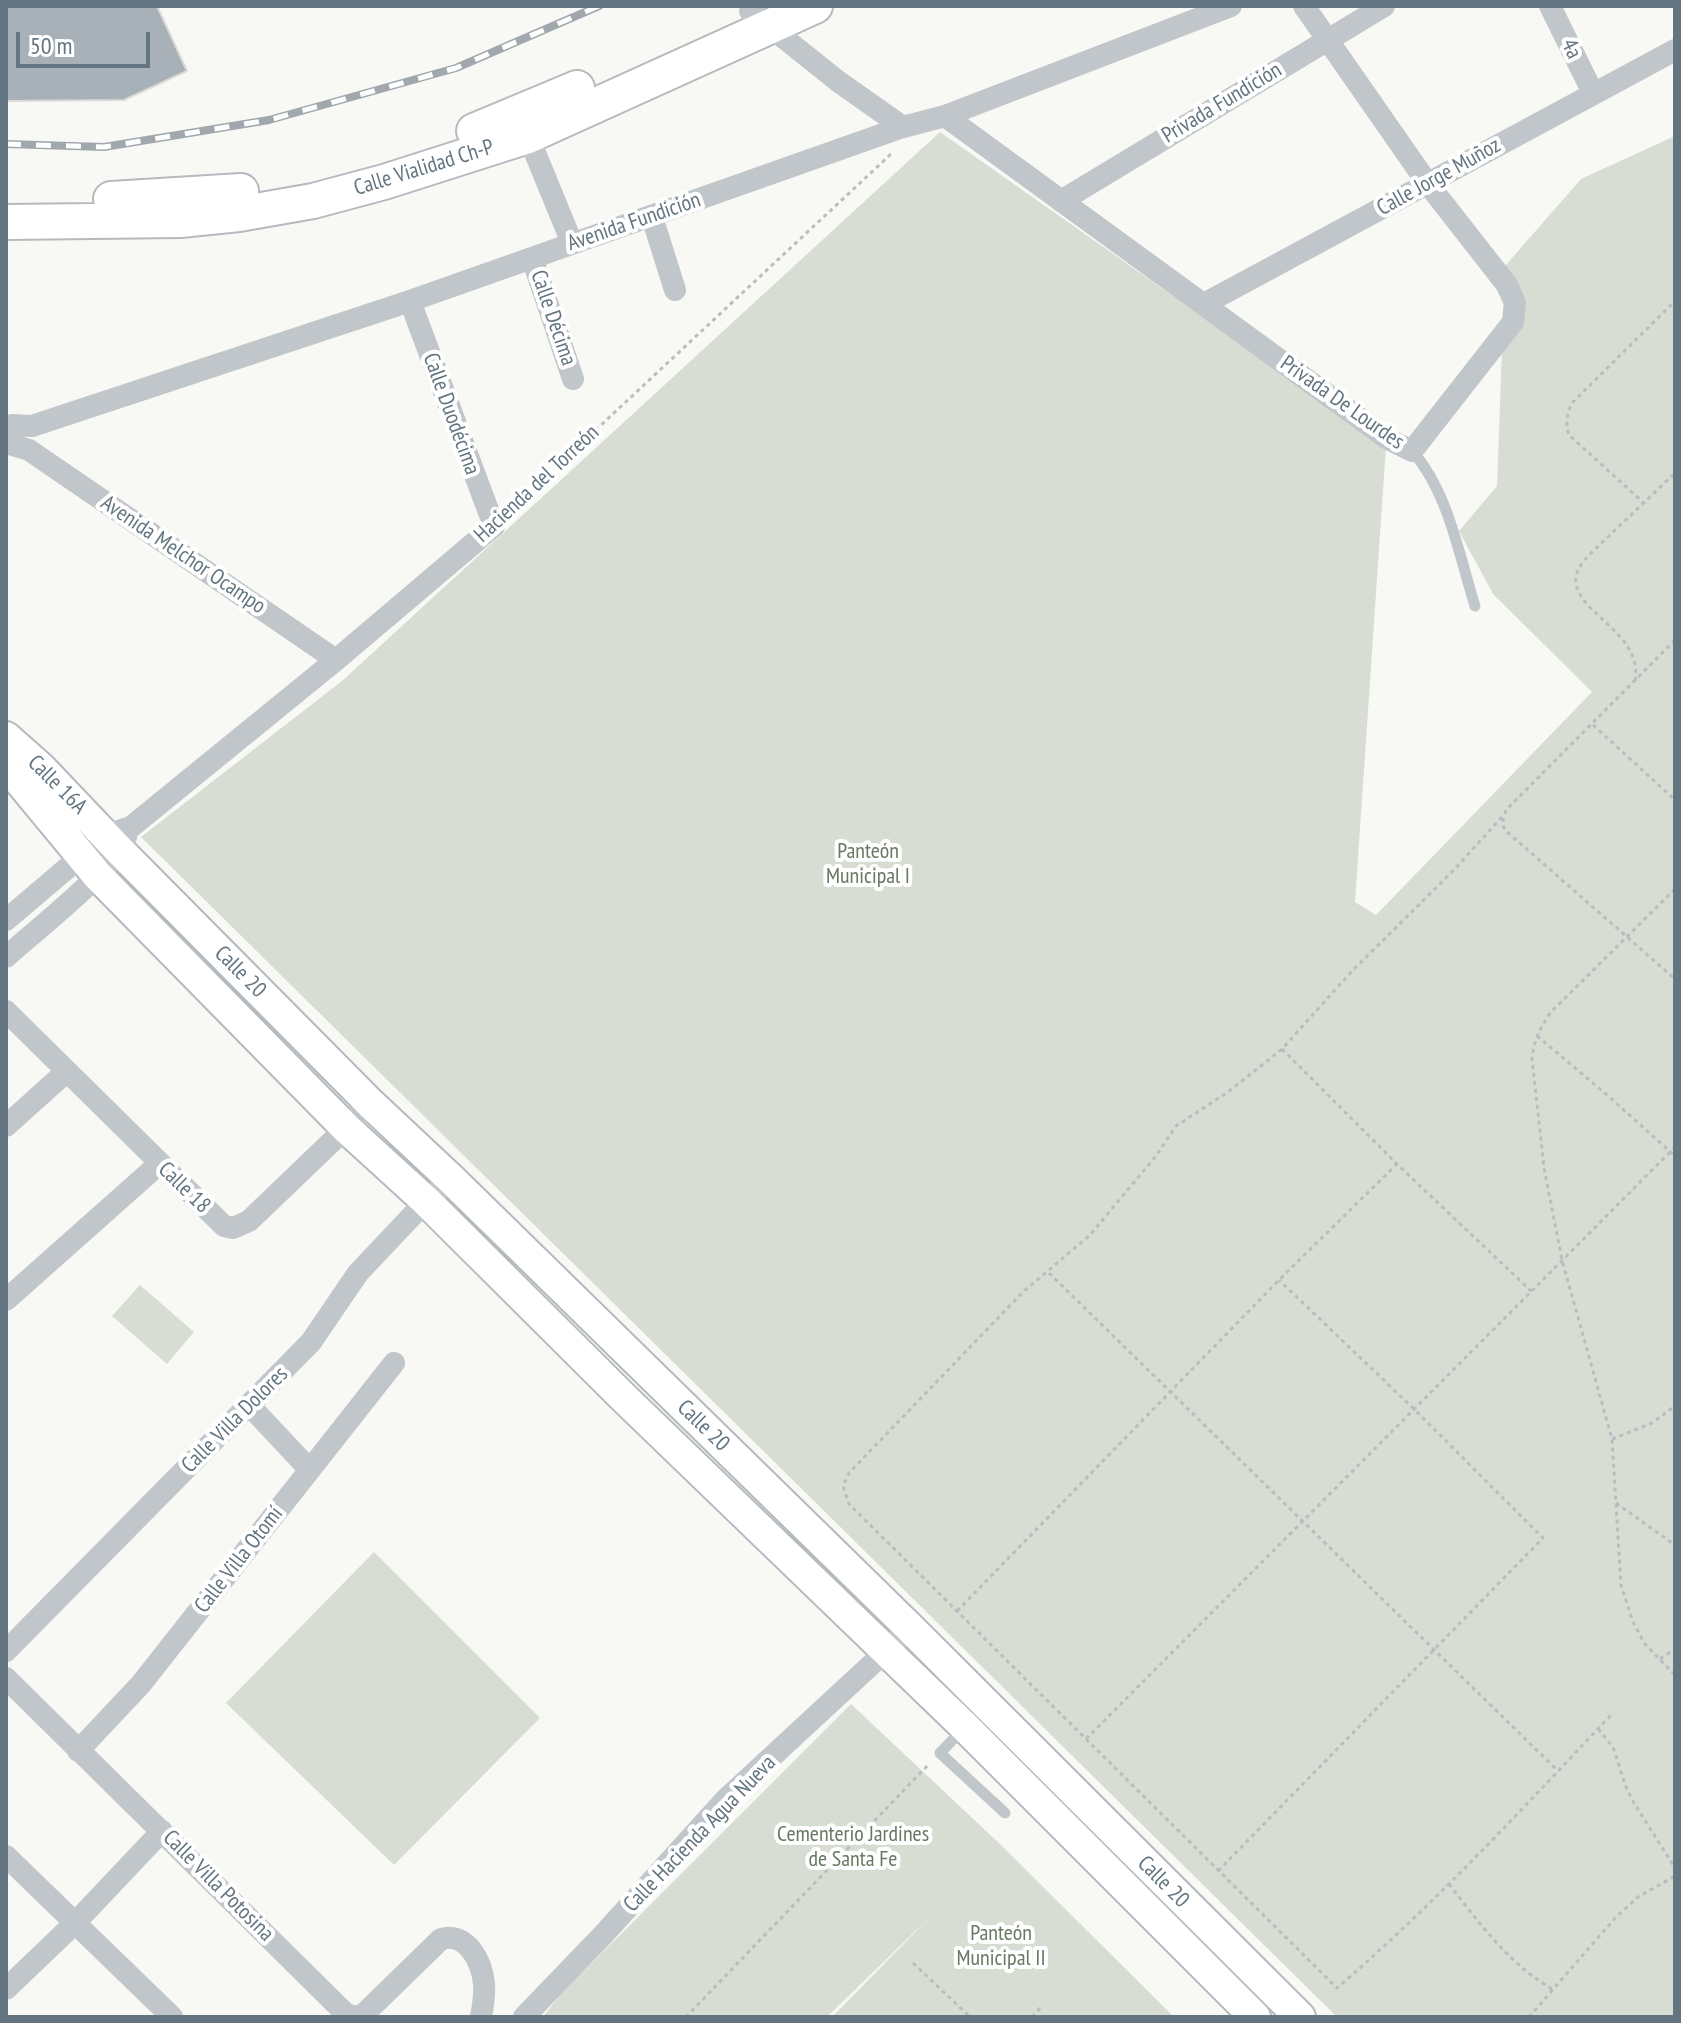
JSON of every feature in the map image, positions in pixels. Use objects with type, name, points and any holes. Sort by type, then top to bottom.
[{"type":"main road","name":"Calle Vialidad Ch-P","points":[[6,222],[137,222],[239,214],[313,201],[384,182],[524,125],[759,14],[815,6]]},
{"type":"main road","name":"Calle Vialidad Ch-P","points":[[6,199],[130,199],[238,192],[381,161],[524,125]]},
{"type":"main road","name":"Calle 16A","points":[[6,737],[119,837]]},
{"type":"main road","name":"Calle 16A","points":[[6,765],[89,866]]},
{"type":"main road","name":"Calle 20","points":[[119,837],[255,987],[371,1104],[909,1627],[1300,2017]]},
{"type":"main road","name":"Calle 20","points":[[89,866],[347,1129],[426,1201],[965,1727],[1255,2017]]},
{"type":"main road","points":[[230,1010],[255,987]]},
{"type":"main road","points":[[662,1434],[688,1411]]},
{"type":"main road","points":[[1032,1796],[1054,1773]]},
{"type":"street","name":"Avenida Fundición","points":[[14,436],[652,217],[903,127],[945,116],[1231,6]]},
{"type":"street","name":"Privada De Lourdes","points":[[945,116],[1388,439],[1412,451],[1513,322],[1515,303],[1507,285],[1428,184],[1304,6]]},
{"type":"street","name":"Privada Fundición","points":[[1061,201],[1384,6]]},
{"type":"street","name":"4a","points":[[1550,6],[1593,93]]},
{"type":"street","points":[[759,14],[839,82],[903,127]]},
{"type":"street","name":"Calle Jorge Muñoz","points":[[1204,304],[1675,50]]},
{"type":"street","points":[[524,125],[572,243]]},
{"type":"street","points":[[652,217],[675,290]]},
{"type":"street","name":"Calle Décima","points":[[532,258],[573,379]]},
{"type":"street","name":"Calle Duodécima","points":[[410,301],[494,526]]},
{"type":"street","name":"Avenida Melchor Ocampo","points":[[14,436],[336,660]]},
{"type":"street","name":"Hacienda del Torreón","points":[[89,866],[119,837],[494,526]]},
{"type":"street","points":[[6,920],[89,866]]},
{"type":"street","points":[[6,957],[89,866]]},
{"type":"street","name":"Calle 18","points":[[6,1011],[224,1226],[233,1228],[249,1221],[371,1104]]},
{"type":"street","points":[[6,1126],[66,1072]]},
{"type":"street","points":[[6,1300],[159,1164]]},
{"type":"street","name":"Calle Villa Dolores","points":[[6,1651],[311,1342],[358,1273],[451,1179]]},
{"type":"street","name":"Calle Villa Otomí","points":[[78,1751],[141,1684],[394,1363]]},
{"type":"street","points":[[249,1405],[309,1469]]},
{"type":"street","name":"Calle Hacienda Agua Nueva","points":[[527,2014],[726,1799],[909,1627]]},
{"type":"street","name":"Calle Villa Potosina","points":[[6,1678],[340,2009],[352,2017],[364,2014],[433,1946],[448,1937],[458,1939],[471,1948],[480,1963],[484,1985],[481,2017]]},
{"type":"street","points":[[6,1989],[75,1923],[162,1831]]},
{"type":"street","points":[[6,1856],[166,2015]]},
{"type":"lane","points":[[1412,451],[1437,485],[1475,606]]},
{"type":"lane","points":[[965,1727],[940,1753],[1005,1813]]},
{"type":"path","name":"Hacienda del Torreón","points":[[494,526],[895,150]]},
{"type":"path","points":[[1645,504],[1569,435],[1566,426],[1572,403],[1675,301]]},
{"type":"path","points":[[1635,681],[1638,667],[1634,657],[1625,642],[1580,597],[1575,576],[1588,556],[1675,473]]},
{"type":"path","points":[[1612,1714],[1391,1942],[1337,1988],[849,1504],[843,1486],[849,1473],[1023,1292],[1090,1235],[1156,1156],[1176,1126],[1228,1092],[1282,1049],[1352,971],[1452,872],[1675,640]]},
{"type":"path","points":[[1593,725],[1675,800]]},
{"type":"path","points":[[1502,817],[1506,831],[1675,979]]},
{"type":"path","points":[[1675,889],[1551,1012],[1537,1036],[1532,1076],[1544,1168],[1562,1260],[1612,1439],[1621,1585],[1633,1622],[1645,1644],[1675,1675]]},
{"type":"path","points":[[1537,1036],[1675,1156]]},
{"type":"path","points":[[1282,1049],[1531,1291]]},
{"type":"path","points":[[1086,1739],[1675,1147]]},
{"type":"path","points":[[957,1611],[1279,1280],[1397,1164]]},
{"type":"path","points":[[1049,1272],[1558,1771]]},
{"type":"path","points":[[1218,1871],[1543,1538],[1279,1280]]},
{"type":"path","points":[[1612,1439],[1652,1423],[1675,1406]]},
{"type":"path","points":[[1616,1503],[1675,1545]]},
{"type":"path","points":[[1660,1659],[1675,1649]]},
{"type":"path","points":[[1598,1729],[1613,1747],[1634,1803],[1675,1868]]},
{"type":"path","points":[[686,2017],[940,1753]]},
{"type":"path","points":[[1529,2017],[1616,1917],[1638,1897],[1675,1876]]},
{"type":"path","points":[[1449,1884],[1492,1939],[1535,1979],[1553,1990]]},
{"type":"path","points":[[913,1963],[970,2017]]},
{"type":"path","points":[[1032,2017],[1041,2007]]},
{"type":"green space","name":"Panteón Municipal I","points":[[940,132],[1386,446],[1355,902],[1376,915],[1592,692],[1493,594],[1459,531],[1497,486],[1505,266],[1581,179],[1675,136],[1675,2017],[1337,2017],[141,837],[342,681]]},
{"type":"green space","points":[[140,1285],[194,1332],[167,1364],[112,1316]]},
{"type":"green space","points":[[374,1552],[540,1718],[394,1865],[226,1703]]},
{"type":"green space","name":"Cementerio Jardines de Santa Fe","points":[[851,1704],[1002,1846],[1174,2017],[832,2017],[933,1914],[827,2017],[543,2017],[560,1995]]},
{"type":"building","points":[[6,6],[157,6],[187,71],[124,100],[6,101]]},
{"type":"railway","points":[[6,144],[104,147],[269,120],[456,68],[599,6]]},
{"type":"park label","name":"Panteón Municipal II","points":[[1001,1946]]}]
